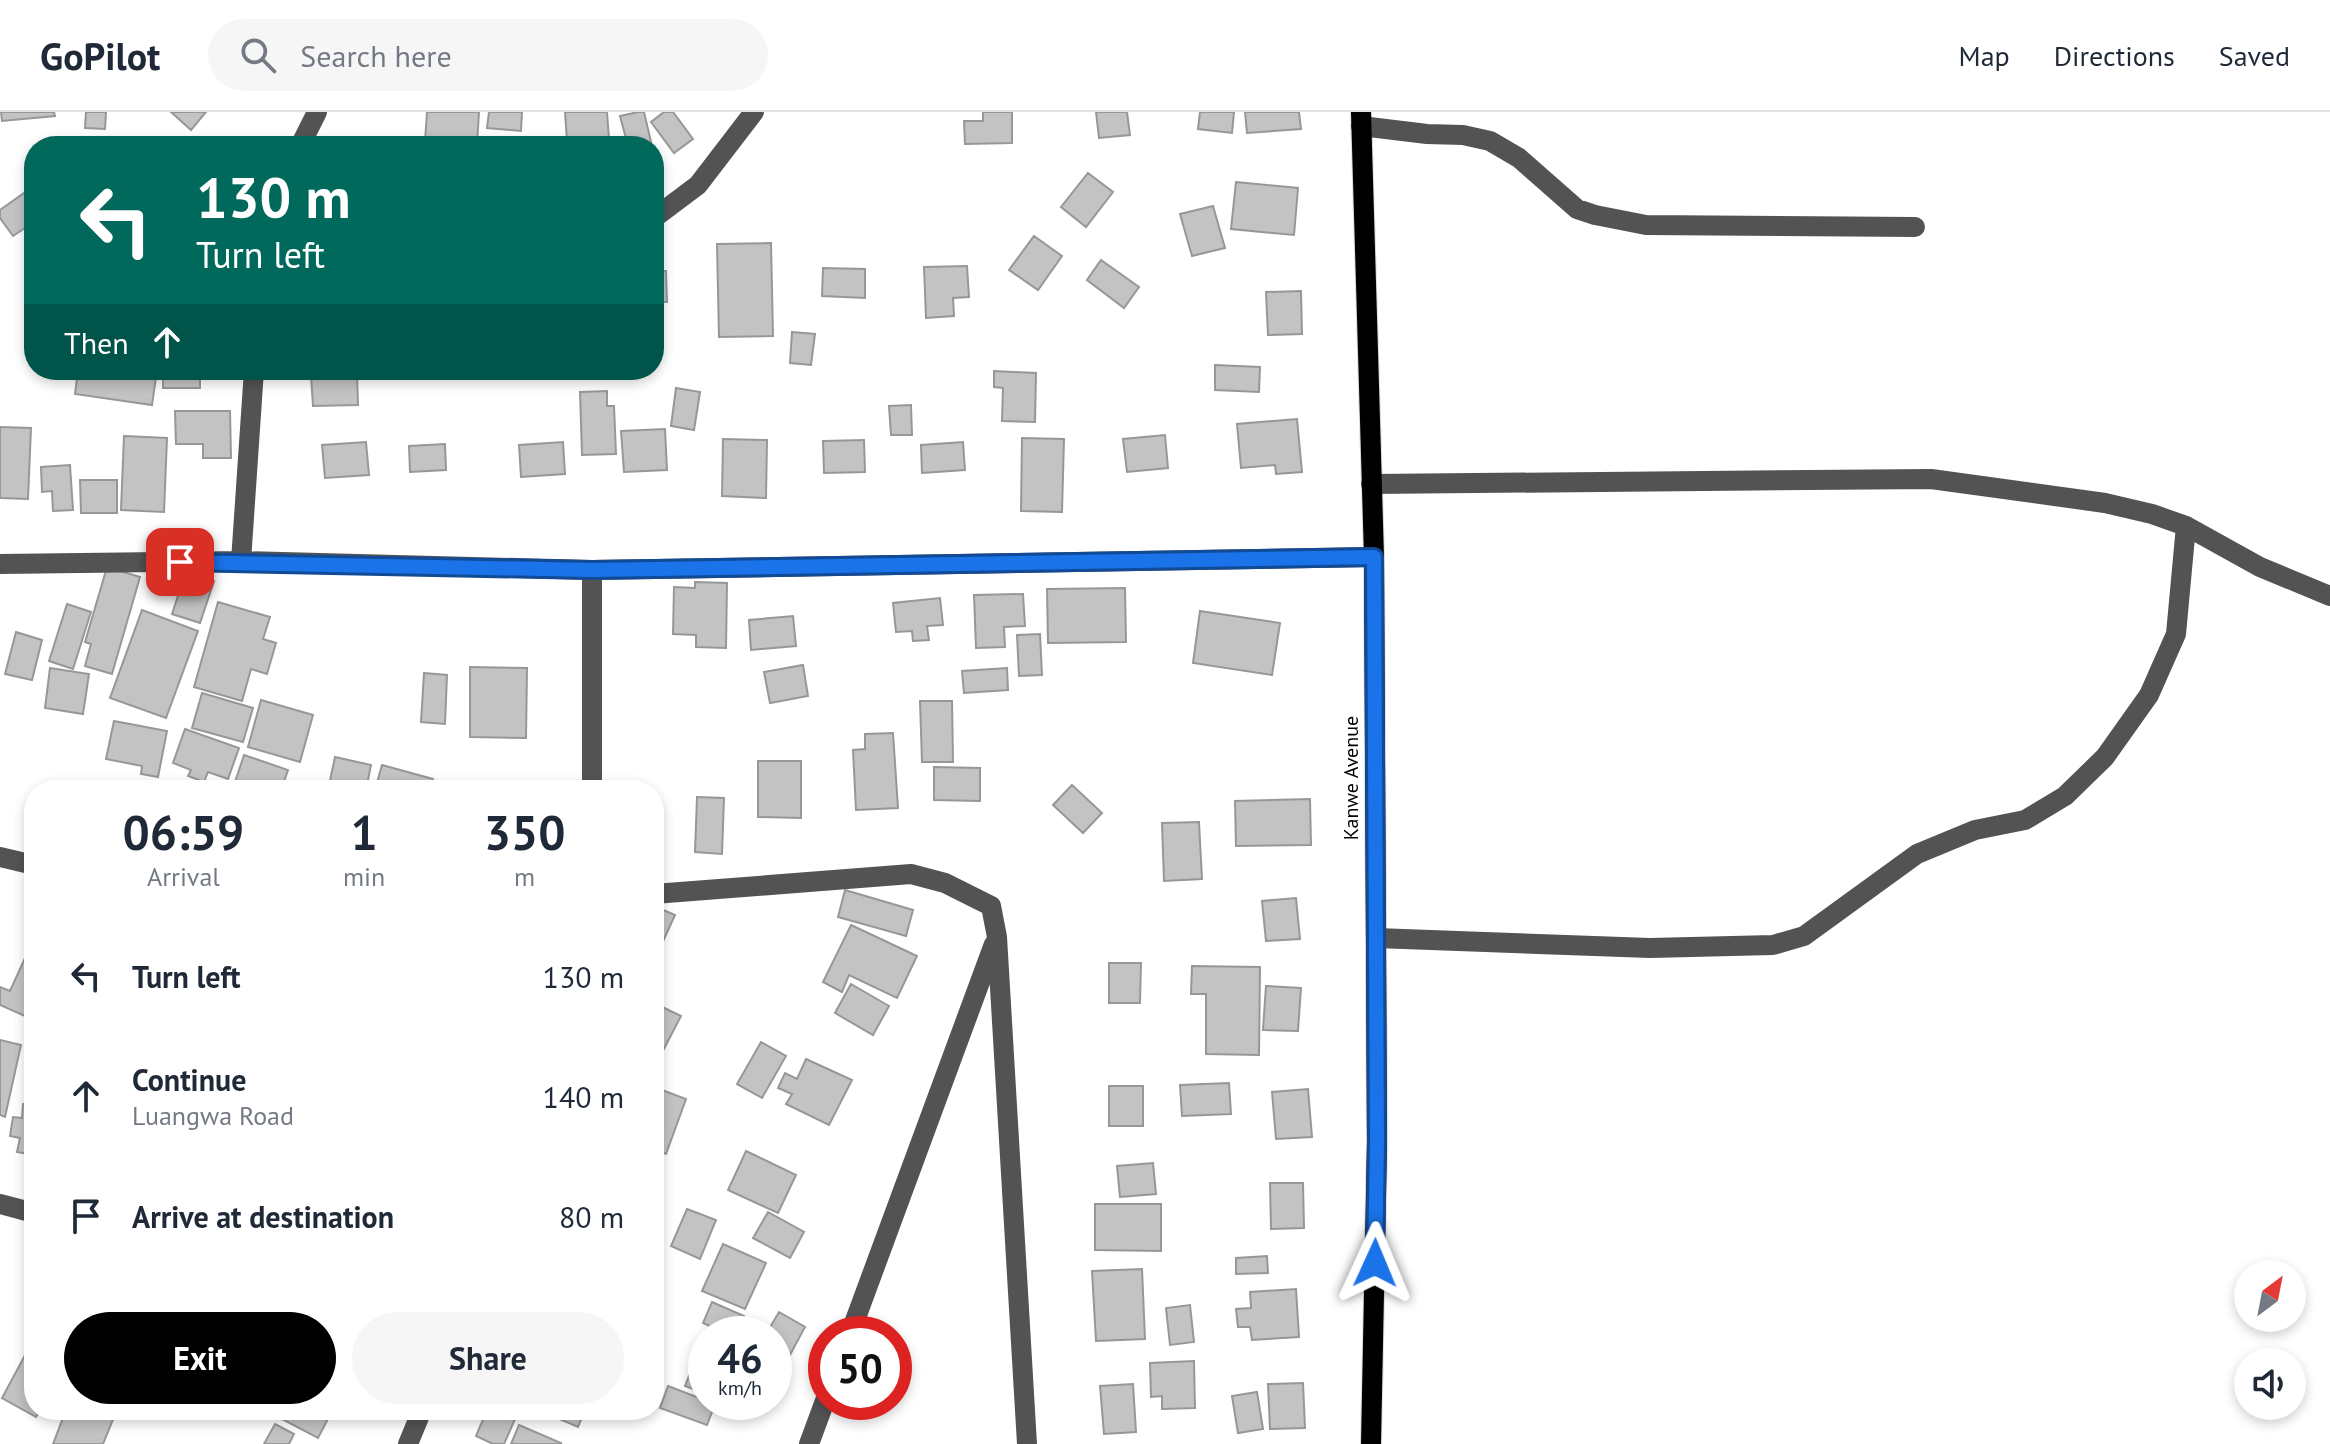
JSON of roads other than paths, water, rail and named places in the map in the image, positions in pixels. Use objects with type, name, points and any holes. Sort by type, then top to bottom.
[{"type":"main road","name":"Kanwe Avenue","points":[[1361,119],[1374,557],[1377,1142],[1371,1444]]},
{"type":"street","points":[[305,136],[317,112]]},
{"type":"street","points":[[664,210],[698,185],[754,112]]},
{"type":"street","points":[[1361,119],[1427,134],[1463,135],[1490,141],[1519,158],[1577,209],[1646,225],[1915,227]]},
{"type":"street","points":[[241,561],[253,380]]},
{"type":"street","points":[[1371,484],[1931,479],[1971,483],[2040,496],[2105,503],[2152,514],[2186,526],[2260,567],[2330,596]]},
{"type":"street","points":[[1376,938],[1650,948],[1773,945],[1804,936],[1917,854],[1975,830],[2025,820],[2065,796],[2105,757],[2149,695],[2176,634],[2186,526]]},
{"type":"street","points":[[0,564],[241,561],[592,570],[1374,557]]},
{"type":"street","points":[[592,570],[592,780]]},
{"type":"street","points":[[0,857],[24,863]]},
{"type":"street","points":[[664,893],[911,874],[945,883],[991,906],[997,937],[1027,1444]]},
{"type":"street","points":[[857,1316],[997,937]]},
{"type":"street","points":[[0,1204],[24,1210]]},
{"type":"street","points":[[408,1444],[418,1420]]},
{"type":"street","points":[[809,1444],[818,1420]]}]
